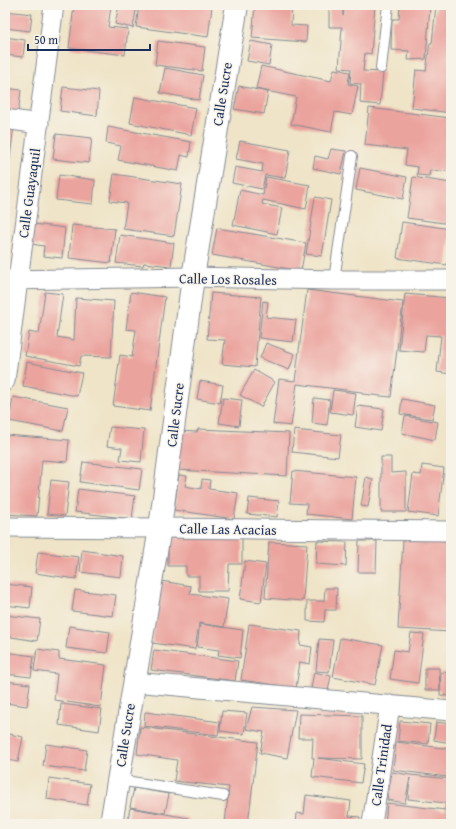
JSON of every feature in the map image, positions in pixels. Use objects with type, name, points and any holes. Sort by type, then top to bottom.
[{"type":"street","name":"Calle Guayaquil","points":[[5,381],[11,280],[39,124],[54,5]]},
{"type":"street","name":"Calle Sucre","points":[[112,824],[160,528],[193,277],[236,5]]},
{"type":"street","points":[[5,118],[39,124]]},
{"type":"street","name":"Calle Los Rosales","points":[[11,280],[193,277],[334,280],[451,280]]},
{"type":"street","name":"Calle Las Acacias","points":[[5,527],[451,531]]},
{"type":"street","points":[[134,682],[451,711]]},
{"type":"street","name":"Calle Trinidad","points":[[372,824],[390,705]]},
{"type":"lane","points":[[381,68],[388,5]]},
{"type":"lane","points":[[334,280],[352,156]]},
{"type":"lane","points":[[118,780],[223,796]]},
{"type":"building","points":[[74,5],[111,6],[108,27],[128,29],[125,55],[69,48]]},
{"type":"building","points":[[119,5],[137,5],[133,28],[115,24]]},
{"type":"building","points":[[139,5],[199,5],[212,7],[208,37],[136,27]]},
{"type":"building","points":[[255,5],[292,5],[291,25],[307,26],[306,42],[252,38]]},
{"type":"building","points":[[329,5],[343,5],[343,16],[344,5],[375,5],[371,54],[365,53],[363,71],[383,72],[380,105],[360,103],[361,84],[350,83],[351,69],[339,68],[342,27],[329,27]]},
{"type":"building","points":[[400,5],[430,5],[426,59],[408,60],[409,51],[391,50],[392,19],[399,19]]},
{"type":"building","points":[[436,5],[451,5],[451,113],[412,108],[416,70],[426,71],[430,43],[432,43]]},
{"type":"building","points":[[5,11],[32,14],[30,31],[5,28]]},
{"type":"building","points":[[5,37],[25,40],[23,57],[5,55]]},
{"type":"building","points":[[158,41],[205,47],[202,71],[155,65]]},
{"type":"building","points":[[251,41],[272,45],[269,65],[247,61]]},
{"type":"building","points":[[261,66],[331,81],[334,69],[350,72],[348,84],[358,86],[352,115],[335,112],[331,132],[291,124],[296,97],[256,89]]},
{"type":"building","points":[[165,68],[203,75],[199,100],[160,93]]},
{"type":"building","points":[[239,86],[268,92],[264,114],[234,109]]},
{"type":"building","points":[[63,87],[99,91],[97,116],[60,111]]},
{"type":"building","points":[[5,88],[21,90],[18,114],[5,112]]},
{"type":"building","points":[[135,97],[196,108],[191,135],[130,123]]},
{"type":"building","points":[[369,108],[451,118],[451,172],[430,170],[429,176],[417,175],[418,167],[405,165],[407,150],[365,145]]},
{"type":"building","points":[[5,125],[14,126],[6,190],[5,190]]},
{"type":"building","points":[[108,127],[191,142],[189,157],[181,155],[178,171],[118,160],[121,146],[106,143]]},
{"type":"building","points":[[56,134],[92,138],[89,163],[53,159]]},
{"type":"building","points":[[240,141],[290,150],[285,178],[265,175],[262,189],[232,183],[235,167],[262,172],[263,164],[236,159]]},
{"type":"building","points":[[331,149],[346,151],[341,174],[313,168],[315,156],[328,159]]},
{"type":"building","points":[[360,168],[407,177],[403,199],[356,190]]},
{"type":"building","points":[[114,174],[182,184],[174,236],[123,229],[127,203],[110,201]]},
{"type":"building","points":[[59,175],[95,180],[93,204],[56,200]]},
{"type":"building","points":[[266,177],[310,185],[306,209],[263,200],[262,204],[282,208],[277,234],[233,225],[240,190],[263,195]]},
{"type":"building","points":[[413,177],[451,183],[451,224],[407,218]]},
{"type":"building","points":[[315,197],[331,200],[322,256],[306,254]]},
{"type":"building","points":[[402,222],[451,229],[447,265],[397,258]]},
{"type":"building","points":[[34,224],[65,228],[62,258],[43,256],[44,246],[31,244]]},
{"type":"building","points":[[72,225],[115,229],[111,263],[69,258]]},
{"type":"building","points":[[217,228],[306,243],[301,271],[212,255]]},
{"type":"building","points":[[120,235],[174,243],[171,266],[144,263],[143,266],[116,263]]},
{"type":"building","points":[[307,290],[403,302],[391,397],[297,384],[291,426],[273,424],[279,379],[295,381]]},
{"type":"building","points":[[45,292],[63,294],[57,337],[74,340],[76,298],[114,301],[111,357],[81,356],[79,366],[25,356],[29,332],[39,334]]},
{"type":"building","points":[[131,292],[165,297],[150,411],[113,406],[120,355],[132,357],[136,330],[126,329]]},
{"type":"building","points":[[211,293],[261,297],[255,367],[222,364],[225,340],[207,339]]},
{"type":"building","points":[[405,294],[451,298],[451,374],[437,372],[441,336],[426,335],[424,352],[399,350]]},
{"type":"building","points":[[263,301],[268,302],[266,317],[296,320],[293,342],[259,338]]},
{"type":"building","points":[[266,343],[295,354],[289,370],[260,358]]},
{"type":"building","points":[[27,362],[82,373],[77,396],[23,386]]},
{"type":"building","points":[[254,370],[275,382],[261,407],[240,395]]},
{"type":"building","points":[[200,381],[223,385],[220,403],[197,399]]},
{"type":"building","points":[[333,390],[356,393],[353,415],[330,412]]},
{"type":"building","points":[[13,397],[68,407],[63,431],[9,421]]},
{"type":"building","points":[[223,398],[242,400],[239,426],[219,423]]},
{"type":"building","points":[[314,398],[330,400],[327,425],[312,423]]},
{"type":"building","points":[[402,399],[435,405],[432,419],[400,414]]},
{"type":"building","points":[[358,406],[384,409],[381,431],[355,427]]},
{"type":"building","points":[[405,416],[438,422],[435,440],[402,433]]},
{"type":"building","points":[[110,427],[144,430],[141,462],[120,460],[122,448],[107,446]]},
{"type":"building","points":[[198,429],[289,433],[287,476],[176,470],[178,431],[197,432]]},
{"type":"building","points":[[294,430],[341,435],[338,457],[292,452]]},
{"type":"building","points":[[5,435],[69,440],[67,462],[42,460],[37,516],[5,514]]},
{"type":"building","points":[[381,457],[391,457],[391,473],[406,472],[406,512],[381,512]]},
{"type":"building","points":[[83,462],[142,469],[139,490],[80,482]]},
{"type":"building","points":[[422,465],[444,468],[438,516],[408,512],[413,474],[421,475]]},
{"type":"building","points":[[293,471],[356,477],[352,519],[306,514],[307,504],[290,503]]},
{"type":"building","points":[[179,475],[187,476],[185,486],[201,489],[202,479],[210,480],[209,489],[238,493],[234,519],[174,510]]},
{"type":"building","points":[[366,477],[373,479],[368,507],[361,506]]},
{"type":"building","points":[[51,480],[69,482],[65,516],[47,514]]},
{"type":"building","points":[[78,489],[135,496],[132,519],[75,512]]},
{"type":"building","points":[[249,498],[279,501],[277,517],[247,514]]},
{"type":"building","points":[[168,538],[242,538],[242,564],[229,564],[228,591],[199,591],[199,576],[186,576],[186,566],[168,566]]},
{"type":"building","points":[[403,539],[451,541],[451,632],[398,629]]},
{"type":"building","points":[[5,541],[8,541],[6,556],[5,556]]},
{"type":"building","points":[[317,541],[347,542],[346,566],[316,564]]},
{"type":"building","points":[[359,541],[377,541],[376,572],[358,572]]},
{"type":"building","points":[[269,542],[307,544],[303,601],[265,598]]},
{"type":"building","points":[[82,550],[123,556],[121,577],[80,572]]},
{"type":"building","points":[[38,552],[79,557],[76,579],[35,573]]},
{"type":"building","points":[[245,561],[266,564],[261,602],[240,599]]},
{"type":"building","points":[[161,581],[191,586],[190,594],[228,599],[224,627],[199,623],[195,649],[152,643]]},
{"type":"building","points":[[5,584],[32,587],[30,608],[5,605]]},
{"type":"building","points":[[325,588],[337,588],[336,610],[325,610],[324,622],[307,621],[307,601],[324,601]]},
{"type":"building","points":[[75,590],[116,595],[113,616],[72,611]]},
{"type":"building","points":[[5,615],[40,619],[37,641],[5,636]]},
{"type":"building","points":[[200,624],[243,630],[240,658],[218,655],[219,650],[197,647]]},
{"type":"building","points":[[249,624],[301,631],[300,645],[312,647],[310,664],[300,662],[296,688],[241,680]]},
{"type":"building","points":[[69,626],[110,632],[107,653],[66,648]]},
{"type":"building","points":[[411,633],[424,634],[418,683],[390,679],[394,650],[408,652]]},
{"type":"building","points":[[340,638],[383,645],[375,685],[333,677]]},
{"type":"building","points":[[319,639],[333,640],[329,672],[316,671]]},
{"type":"building","points":[[37,649],[59,652],[59,659],[106,665],[101,707],[54,700],[57,674],[34,671]]},
{"type":"building","points":[[154,650],[238,661],[235,681],[151,670]]},
{"type":"building","points":[[5,652],[34,656],[31,677],[5,674]]},
{"type":"building","points":[[425,668],[439,668],[440,690],[425,690]]},
{"type":"building","points":[[314,672],[331,676],[328,691],[311,688]]},
{"type":"building","points":[[441,672],[451,673],[451,696],[440,695]]},
{"type":"building","points":[[5,681],[30,684],[27,706],[5,703]]},
{"type":"building","points":[[61,704],[102,709],[99,731],[59,725]]},
{"type":"building","points":[[252,707],[296,710],[287,758],[260,753],[264,732],[246,729]]},
{"type":"building","points":[[222,711],[247,713],[244,734],[220,731]]},
{"type":"building","points":[[145,712],[220,722],[218,735],[144,726]]},
{"type":"building","points":[[299,714],[362,716],[362,759],[318,758],[364,764],[361,783],[312,777],[314,758],[312,758],[313,738],[298,738]]},
{"type":"building","points":[[400,721],[430,724],[428,744],[398,741]]},
{"type":"building","points":[[436,722],[451,724],[451,743],[434,740]]},
{"type":"building","points":[[140,727],[258,742],[248,824],[225,823],[229,787],[174,781],[177,760],[137,754]]},
{"type":"building","points":[[5,733],[23,737],[18,762],[8,760],[6,771],[5,771]]},
{"type":"building","points":[[396,742],[451,749],[447,777],[393,770]]},
{"type":"building","points":[[46,744],[87,750],[84,771],[43,766]]},
{"type":"building","points":[[392,772],[451,779],[451,824],[385,824],[387,803],[445,810],[446,803],[408,799],[410,778],[405,803],[387,800]]},
{"type":"building","points":[[49,778],[90,784],[87,805],[47,799]]},
{"type":"building","points":[[134,788],[169,794],[165,813],[130,807]]},
{"type":"building","points":[[306,795],[351,801],[349,816],[360,817],[359,824],[296,824],[297,813],[304,814]]},
{"type":"building","points":[[130,808],[189,818],[188,824],[127,824]]},
{"type":"building","points":[[41,822],[52,823],[52,824],[41,824]]}]
